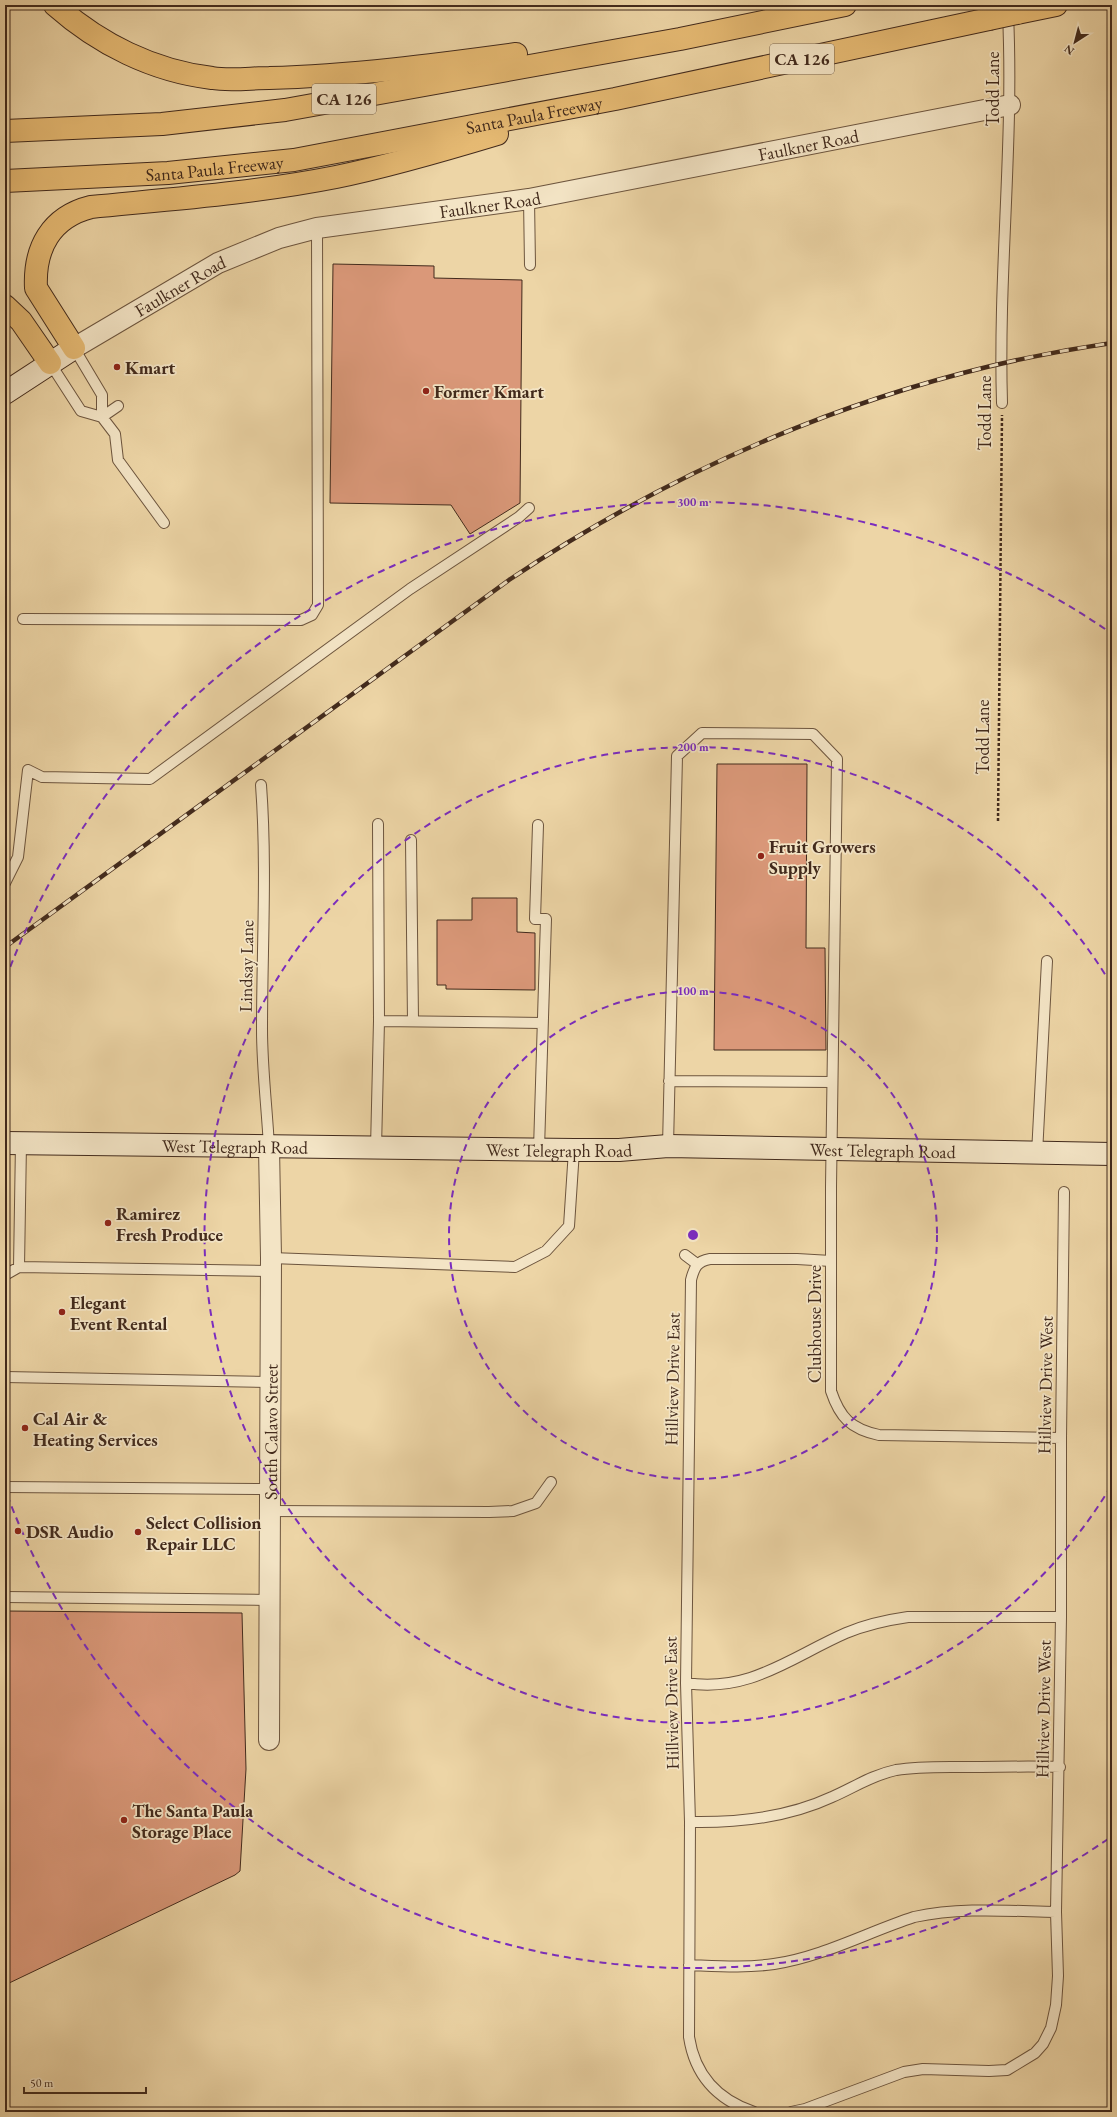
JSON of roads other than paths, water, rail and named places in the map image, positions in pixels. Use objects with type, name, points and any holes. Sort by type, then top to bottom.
[{"type":"highway","points":[[55,5],[96,37],[132,56],[171,70],[212,78],[306,77],[465,61],[614,41],[680,39]]},
{"type":"highway","name":"CA 126","points":[[5,131],[162,124],[286,110],[680,39],[845,5]]},
{"type":"highway","name":"Santa Paula Freeway","points":[[5,181],[168,173],[294,160],[615,99],[989,19],[1012,9],[1056,5]]},
{"type":"highway","points":[[74,348],[36,288],[36,277],[38,260],[42,246],[50,232],[76,211],[91,207],[230,192],[335,177],[442,151],[615,99]]},
{"type":"highway","points":[[5,306],[21,321],[50,363]]},
{"type":"main road","name":"Faulkner Road","points":[[5,393],[74,348]]},
{"type":"main road","name":"West Telegraph Road","points":[[13,1143],[539,1150],[619,1150],[668,1146],[1037,1154],[1112,1154]]},
{"type":"street","name":"Faulkner Road","points":[[74,348],[218,262],[280,238],[317,228],[529,199],[1010,105]]},
{"type":"street","name":"South Calavo Street","points":[[268,1740],[271,1264],[269,1147]]},
{"type":"lane","name":"Todd Lane","points":[[1002,403],[1001,327],[1010,105],[1012,9]]},
{"type":"lane","points":[[529,199],[530,265]]},
{"type":"lane","points":[[23,619],[301,620],[312,615],[318,605],[317,228]]},
{"type":"lane","points":[[74,348],[102,395],[102,417]]},
{"type":"lane","points":[[50,363],[81,411],[102,417],[116,434],[118,460],[164,523]]},
{"type":"lane","points":[[102,417],[118,406]]},
{"type":"lane","points":[[5,883],[18,857],[28,770],[42,777],[150,779],[410,589],[519,517],[529,508]]},
{"type":"lane","name":"Clubhouse Drive","points":[[668,1146],[677,756],[702,733],[813,734],[838,759],[832,1082],[831,1261],[831,1391],[836,1406],[848,1422],[867,1433],[879,1435],[1061,1438]]},
{"type":"lane","name":"Lindsay Lane","points":[[261,784],[264,826],[262,1031],[264,1093],[269,1147]]},
{"type":"lane","points":[[376,1148],[379,1021],[378,824]]},
{"type":"lane","points":[[538,825],[535,919],[546,919],[539,1150]]},
{"type":"lane","points":[[411,840],[413,1021]]},
{"type":"lane","points":[[1037,1154],[1047,961]]},
{"type":"lane","points":[[379,1021],[542,1022]]},
{"type":"lane","points":[[669,1081],[832,1082]]},
{"type":"lane","points":[[13,1143],[19,1267]]},
{"type":"lane","points":[[5,1275],[19,1267],[271,1264],[515,1267],[546,1251],[570,1226],[574,1150]]},
{"type":"lane","name":"Hillview Drive West","points":[[791,2112],[806,2109],[874,2082],[904,2072],[923,2069],[989,2071],[1007,2070],[1034,2053],[1043,2044],[1051,2028],[1056,2005],[1056,1912],[1060,1767],[1061,1438],[1064,1192]]},
{"type":"lane","points":[[685,1255],[697,1264],[702,1260],[724,1258],[831,1261]]},
{"type":"lane","name":"Hillview Drive East","points":[[697,1264],[691,1280],[690,1299],[686,1684],[690,1822],[688,1965],[689,2037],[696,2064],[711,2088],[739,2107],[754,2112]]},
{"type":"lane","points":[[5,1377],[270,1382]]},
{"type":"lane","points":[[269,1511],[513,1511],[536,1502],[551,1482]]},
{"type":"lane","points":[[5,1487],[270,1489]]},
{"type":"lane","points":[[5,1598],[269,1600]]},
{"type":"lane","points":[[686,1684],[709,1685],[747,1681],[847,1633],[891,1620],[908,1617],[1061,1617]]},
{"type":"lane","points":[[690,1822],[726,1823],[754,1820],[809,1807],[866,1780],[896,1770],[941,1766],[1060,1767]]},
{"type":"lane","points":[[688,1965],[740,1966],[775,1964],[800,1958],[914,1917],[933,1913],[992,1909],[1056,1912]]},
{"type":"railway","points":[[5,947],[509,580],[578,536],[649,496],[723,460],[797,427],[874,399],[952,376],[1031,357],[1112,343]]},
{"type":"place","name":"Kmart","points":[[117,367]]},
{"type":"place","name":"Former Kmart","points":[[426,391]]},
{"type":"place","name":"Fruit Growers Supply","points":[[761,856]]},
{"type":"place","name":"Ramirez Fresh Produce","points":[[108,1223]]},
{"type":"place","name":"Elegant Event Rental","points":[[62,1312]]},
{"type":"place","name":"Cal Air & Heating Services","points":[[25,1428]]},
{"type":"place","name":"DSR Audio","points":[[18,1531]]},
{"type":"place","name":"Select Collision Repair LLC","points":[[138,1532]]},
{"type":"place","name":"The Santa Paula Storage Place","points":[[124,1820]]}]
